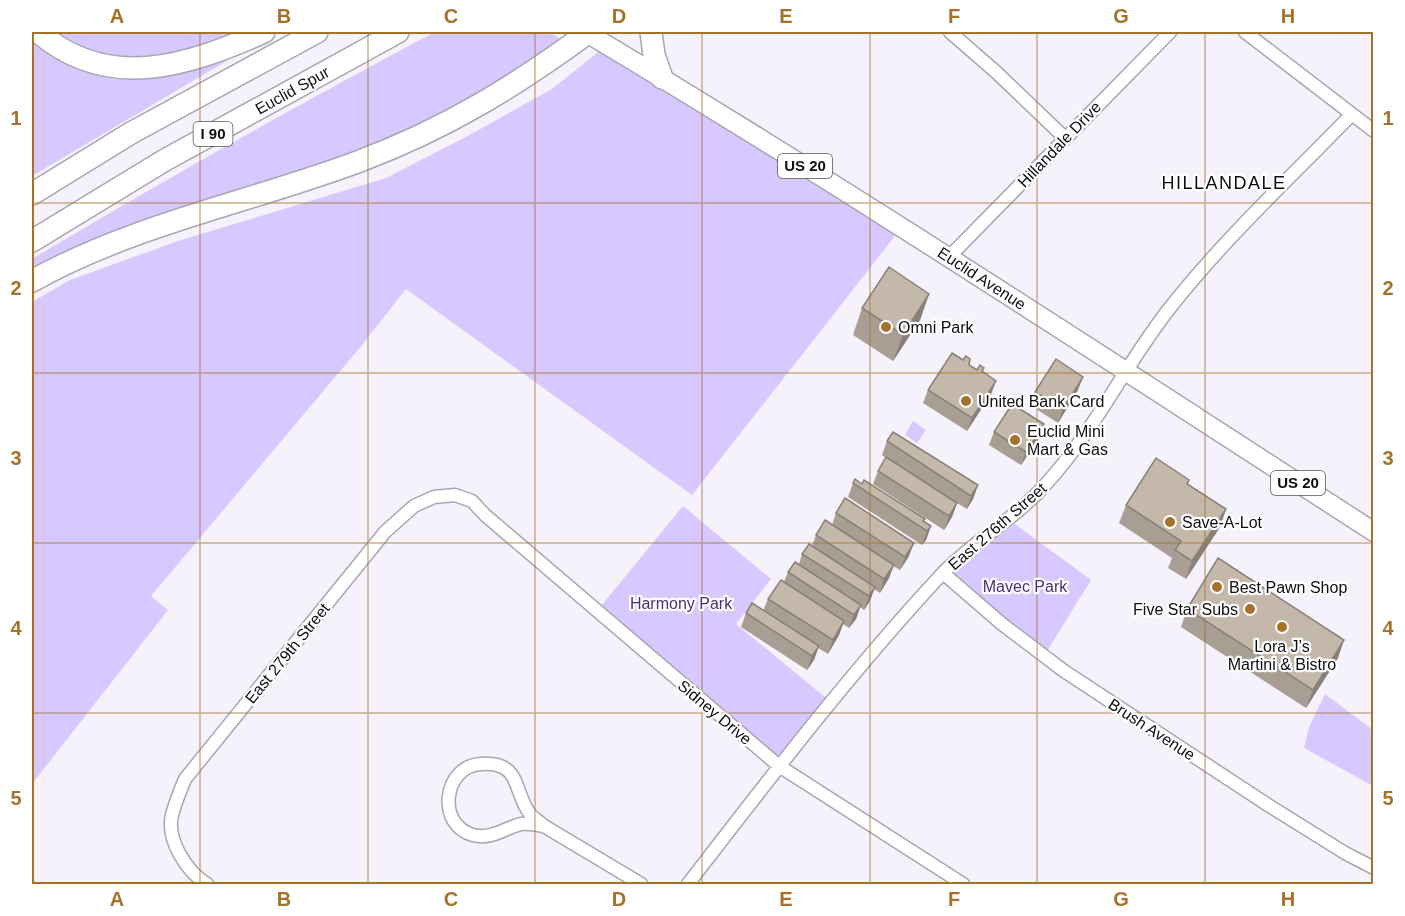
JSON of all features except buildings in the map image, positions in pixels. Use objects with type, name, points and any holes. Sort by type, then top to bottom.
[{"type":"highway","points":[[38,32],[65,50],[90,61],[117,67],[143,68],[171,65],[200,58],[264,32]]},
{"type":"highway","name":"I 90","points":[[32,194],[131,133],[317,32]]},
{"type":"highway","name":"Euclid Spur","points":[[32,241],[165,160],[398,32]]},
{"type":"highway","points":[[32,281],[117,242],[291,186],[406,143],[503,92],[587,32]]},
{"type":"highway","points":[[651,32],[654,55],[662,78]]},
{"type":"main road","name":"Euclid Avenue","points":[[587,32],[949,257],[1374,532]]},
{"type":"street","points":[[950,32],[1065,138]]},
{"type":"street","name":"Hillandale Drive","points":[[949,257],[1170,32]]},
{"type":"street","points":[[1245,32],[1374,131]]},
{"type":"street","name":"East 276th Street","points":[[688,885],[779,766],[884,639],[944,573],[1045,485],[1070,454],[1167,311],[1201,270],[1352,115]]},
{"type":"street","name":"East 279th Street","points":[[203,882],[184,861],[174,842],[171,818],[185,779],[385,532],[414,506],[434,497],[455,495],[472,501],[485,515]]},
{"type":"street","name":"Sidney Drive","points":[[485,515],[779,766],[963,885]]},
{"type":"street","name":"Brush Avenue","points":[[944,573],[1002,624],[1064,671],[1269,805],[1345,853],[1374,868]]},
{"type":"street","points":[[544,826],[523,824],[486,837],[472,835],[460,829],[452,818],[448,804],[449,789],[456,776],[478,764],[503,767],[513,776],[530,814],[544,826],[641,885]]},
{"type":"green space","points":[[54,32],[235,32],[192,53],[123,60],[88,54]]},
{"type":"green space","points":[[435,32],[549,32],[559,38],[553,47],[431,123],[32,273],[32,259],[232,143]]},
{"type":"green space","points":[[32,33],[97,69],[231,51],[235,56],[32,176]]},
{"type":"green space","points":[[607,45],[902,227],[692,495],[406,289],[362,345],[151,596],[168,610],[32,784],[32,302],[70,280],[178,241],[386,178],[552,89]]},
{"type":"green space","points":[[913,421],[926,430],[917,443],[905,435]]},
{"type":"green space","name":"Harmony Park","points":[[683,506],[771,579],[736,624],[831,702],[779,766],[597,611]]},
{"type":"green space","name":"Mavec Park","points":[[1008,519],[1091,580],[1044,656],[943,573]]},
{"type":"green space","points":[[1325,694],[1373,730],[1373,786],[1304,748],[1309,727]]},
{"type":"place","name":"Omni Park","points":[[886,327]]},
{"type":"place","name":"United Bank Card","points":[[966,401]]},
{"type":"place","name":"Euclid Mini Mart & Gas","points":[[1015,440]]},
{"type":"place","name":"Save-A-Lot","points":[[1170,522]]},
{"type":"place","name":"Best Pawn Shop","points":[[1217,587]]},
{"type":"place","name":"Five Star Subs","points":[[1250,609]]},
{"type":"place","name":"Lora J’s Martini & Bistro","points":[[1282,627]]},
{"type":"district","name":"HILLANDALE","points":[[1224,183]]}]
